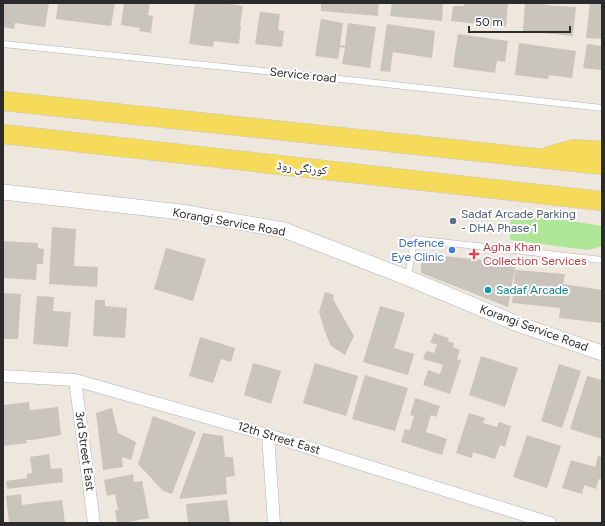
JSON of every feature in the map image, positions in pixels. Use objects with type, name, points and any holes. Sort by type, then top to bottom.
[{"type":"main road","points":[[3,101],[602,165]]},
{"type":"main road","name":"کورنگی روڈ","points":[[3,134],[602,201]]},
{"type":"main road","points":[[540,159],[574,149],[602,151]]},
{"type":"street","name":"Korangi Service Road","points":[[3,192],[181,212],[284,230],[408,278],[518,324],[602,353]]},
{"type":"street","name":"12th Street East","points":[[3,376],[75,380],[268,434],[550,523]]},
{"type":"street","name":"3rd Street East","points":[[75,380],[94,523]]},
{"type":"street","points":[[268,434],[274,523]]},
{"type":"lane","name":"Service road","points":[[3,44],[602,108]]},
{"type":"lane","points":[[408,278],[414,239],[602,260]]},
{"type":"green space","points":[[511,211],[602,226],[602,246],[588,250],[510,240]]},
{"type":"building","points":[[3,3],[49,3],[45,27],[15,23],[14,29],[3,27]]},
{"type":"building","points":[[58,3],[115,3],[111,26],[56,19]]},
{"type":"building","points":[[124,3],[150,3],[148,15],[153,16],[151,33],[139,31],[140,28],[121,25]]},
{"type":"building","points":[[195,3],[222,3],[243,6],[239,44],[214,41],[213,47],[189,44]]},
{"type":"building","points":[[321,3],[379,3],[378,16],[321,11]]},
{"type":"building","points":[[392,3],[443,3],[442,21],[390,16]]},
{"type":"building","points":[[464,3],[508,3],[506,27],[451,21],[453,6],[464,6]]},
{"type":"building","points":[[525,3],[545,3],[545,5],[576,7],[573,36],[523,31]]},
{"type":"building","points":[[590,3],[602,4],[602,39],[586,38]]},
{"type":"building","points":[[260,12],[280,14],[278,30],[284,31],[282,47],[255,44]]},
{"type":"building","points":[[321,19],[343,23],[340,45],[345,46],[348,23],[376,27],[370,68],[342,64],[345,48],[340,47],[338,59],[315,56]]},
{"type":"building","points":[[387,24],[435,31],[432,58],[393,52],[390,72],[380,71]]},
{"type":"building","points":[[458,34],[508,41],[505,62],[497,61],[495,73],[453,67]]},
{"type":"building","points":[[519,43],[576,51],[572,78],[549,75],[548,79],[515,75]]},
{"type":"building","points":[[587,44],[602,46],[602,70],[583,68]]},
{"type":"building","points":[[52,227],[76,229],[74,266],[98,267],[97,287],[49,284]]},
{"type":"building","points":[[3,241],[38,243],[38,248],[44,249],[43,264],[37,264],[36,280],[3,278]]},
{"type":"building","points":[[166,248],[206,259],[193,301],[154,289]]},
{"type":"building","name":"Sadaf Arcade","points":[[421,254],[516,263],[508,307],[421,273]]},
{"type":"building","points":[[515,270],[565,274],[563,284],[602,290],[602,323],[559,318],[560,308],[512,303]]},
{"type":"building","points":[[325,292],[334,295],[333,299],[354,336],[345,355],[331,346],[325,332],[319,312]]},
{"type":"building","points":[[3,293],[21,294],[18,339],[3,339]]},
{"type":"building","points":[[37,296],[54,297],[53,311],[71,312],[68,347],[33,344]]},
{"type":"building","points":[[95,300],[105,300],[105,306],[127,308],[125,338],[93,336]]},
{"type":"building","points":[[380,306],[405,313],[394,348],[414,354],[408,375],[363,362]]},
{"type":"building","points":[[434,333],[449,338],[448,341],[454,343],[453,347],[460,350],[457,359],[461,360],[450,394],[423,385],[428,370],[440,374],[443,365],[423,359],[426,351],[434,353],[437,344],[430,343]]},
{"type":"building","points":[[200,337],[235,348],[231,362],[221,359],[213,383],[189,376]]},
{"type":"building","points":[[481,356],[518,368],[505,407],[469,395]]},
{"type":"building","points":[[253,363],[281,371],[271,404],[244,395]]},
{"type":"building","points":[[315,363],[358,376],[346,416],[303,403]]},
{"type":"building","points":[[559,364],[581,371],[562,428],[541,421]]},
{"type":"building","points":[[365,375],[408,388],[395,431],[352,419]]},
{"type":"building","points":[[587,376],[602,380],[602,439],[570,429]]},
{"type":"building","points":[[415,398],[440,406],[436,417],[431,415],[426,432],[447,439],[442,455],[401,442],[405,429],[410,430],[414,416],[410,415]]},
{"type":"building","points":[[29,402],[30,410],[58,407],[61,435],[26,440],[27,443],[3,446],[3,405]]},
{"type":"building","points":[[112,408],[118,433],[136,442],[131,460],[122,457],[123,467],[103,470],[96,413]]},
{"type":"building","points":[[469,413],[485,418],[483,423],[497,427],[499,422],[511,426],[505,447],[500,445],[495,459],[473,452],[472,458],[456,453]]},
{"type":"building","points":[[153,416],[196,432],[172,494],[163,491],[138,464]]},
{"type":"building","points":[[203,433],[223,436],[225,457],[233,457],[235,476],[226,477],[227,494],[179,499]]},
{"type":"building","points":[[527,435],[561,446],[547,488],[513,477]]},
{"type":"building","points":[[49,454],[51,469],[62,468],[63,482],[7,489],[6,481],[27,478],[27,474],[32,473],[30,457]]},
{"type":"building","points":[[598,456],[602,457],[602,480],[599,479],[596,489],[584,485],[582,494],[562,488],[571,460],[595,467]]},
{"type":"building","points":[[133,474],[134,482],[142,481],[149,518],[117,523],[115,510],[118,510],[115,494],[107,496],[104,480]]},
{"type":"building","points":[[21,494],[22,505],[62,500],[65,523],[9,523],[6,496]]},
{"type":"building","points":[[227,500],[230,523],[188,523],[186,504]]},
{"type":"place","name":"Sadaf Arcade Parking - DHA Phase 1","points":[[453,221]]},
{"type":"place","name":"Defence Eye Clinic","points":[[452,250]]},
{"type":"place","name":"Agha Khan Collection Services","points":[[474,254]]},
{"type":"place","name":"Sadaf Arcade","points":[[488,290]]}]
